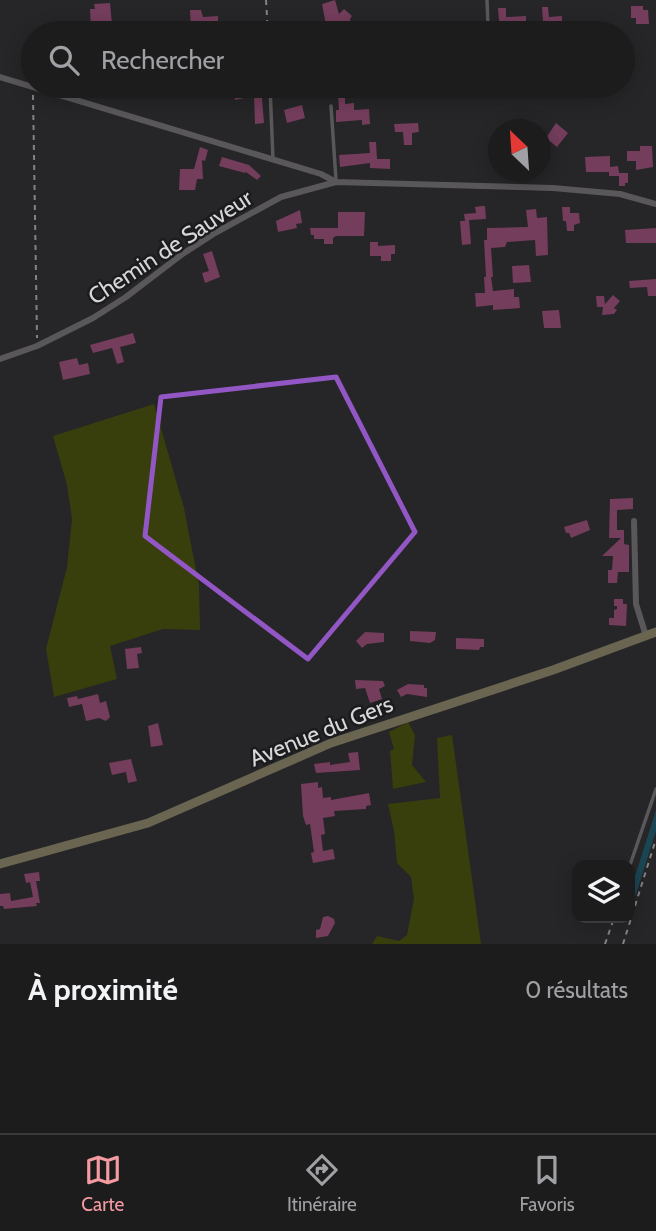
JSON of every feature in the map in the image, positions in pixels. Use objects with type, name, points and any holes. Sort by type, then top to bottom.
[{"type":"main road","name":"Avenue du Gers","points":[[0,864],[148,823],[331,743],[553,670],[651,634]]},
{"type":"street","points":[[0,77],[21,83]]},
{"type":"street","points":[[69,98],[321,174],[336,182]]},
{"type":"street","name":"Chemin de Sauveur","points":[[0,359],[37,346],[126,297],[215,233],[281,197],[336,182],[553,188],[621,194],[656,204]]},
{"type":"street","points":[[634,521],[636,604],[651,634]]},
{"type":"lane","points":[[487,0],[488,21]]},
{"type":"lane","points":[[270,98],[273,160]]},
{"type":"lane","points":[[331,106],[336,182]]},
{"type":"lane","points":[[632,860],[656,789]]},
{"type":"path","points":[[267,0],[268,21]]},
{"type":"path","points":[[33,98],[37,346]]},
{"type":"path","points":[[623,944],[656,839]]},
{"type":"path","points":[[605,944],[612,923]]},
{"type":"highlighted area","points":[[336,377],[415,532],[308,659],[145,536],[161,397]]},
{"type":"green space","points":[[154,404],[184,508],[199,585],[200,630],[163,629],[110,646],[117,679],[54,697],[46,649],[67,567],[72,519],[67,485],[53,436]]},
{"type":"green space","points":[[408,722],[415,735],[412,765],[426,782],[393,789],[390,751],[394,749],[389,732]]},
{"type":"green space","points":[[452,735],[481,944],[372,944],[377,936],[399,941],[407,935],[414,899],[411,877],[397,863],[388,804],[440,798],[437,738]]},
{"type":"water","points":[[656,810],[656,831],[635,897],[635,876]]},
{"type":"building","points":[[335,0],[339,14],[344,9],[352,16],[350,21],[325,21],[322,4]]},
{"type":"building","points":[[110,3],[112,21],[91,21],[90,9],[95,9],[94,4]]},
{"type":"building","points":[[631,6],[643,6],[643,10],[648,10],[649,24],[636,24],[636,18],[631,18]]},
{"type":"building","points":[[542,7],[548,7],[549,17],[562,16],[562,21],[543,21]]},
{"type":"building","points":[[498,8],[506,8],[506,17],[526,16],[526,21],[499,21]]},
{"type":"building","points":[[190,10],[201,10],[203,17],[218,16],[218,21],[190,21]]},
{"type":"building","points":[[254,98],[262,98],[264,123],[255,124]]},
{"type":"building","points":[[338,98],[345,98],[345,104],[354,103],[354,110],[369,109],[370,124],[362,125],[362,120],[336,122],[336,110],[339,110]]},
{"type":"building","points":[[302,105],[305,118],[287,123],[284,110]]},
{"type":"building","points":[[418,123],[419,132],[412,133],[412,145],[404,145],[403,132],[395,132],[394,124]]},
{"type":"building","points":[[556,123],[568,133],[557,147],[551,142],[551,130]]},
{"type":"building","points":[[369,142],[376,142],[377,159],[390,159],[390,169],[370,168],[370,163],[340,167],[339,155],[370,153]]},
{"type":"building","points":[[640,146],[652,146],[653,167],[636,170],[636,161],[627,161],[627,151],[640,151]]},
{"type":"building","points":[[200,147],[208,150],[205,161],[202,160],[203,179],[197,179],[195,190],[179,190],[180,169],[194,169]]},
{"type":"building","points":[[610,156],[610,167],[618,166],[619,173],[628,173],[628,183],[625,183],[625,186],[619,186],[619,176],[609,176],[609,172],[586,172],[585,157]]},
{"type":"building","points":[[222,157],[249,165],[261,176],[257,180],[246,172],[219,166]]},
{"type":"building","points":[[485,206],[486,219],[469,220],[471,244],[462,245],[460,221],[465,221],[464,214],[476,213],[475,207]]},
{"type":"building","points":[[562,207],[570,207],[570,213],[579,213],[580,223],[574,225],[574,231],[567,231]]},
{"type":"building","points":[[536,209],[537,218],[547,217],[548,255],[536,256],[535,240],[507,242],[505,247],[491,248],[493,277],[486,277],[484,240],[487,240],[487,228],[528,227],[526,210]]},
{"type":"building","points":[[300,210],[302,223],[296,224],[297,228],[278,232],[276,221]]},
{"type":"building","points":[[338,212],[365,212],[364,236],[336,236],[333,238],[333,244],[324,244],[324,239],[314,239],[310,228],[338,228]]},
{"type":"building","points":[[656,228],[656,243],[626,243],[625,230]]},
{"type":"building","points":[[370,242],[378,242],[378,246],[395,245],[395,254],[391,254],[391,261],[381,261],[381,256],[370,256]]},
{"type":"building","points":[[212,251],[220,277],[205,283],[202,273],[209,271],[203,254]]},
{"type":"building","points":[[529,265],[531,282],[513,283],[512,266]]},
{"type":"building","points":[[484,277],[491,277],[493,291],[514,289],[514,297],[519,297],[520,308],[493,310],[493,305],[476,307],[475,293],[485,293]]},
{"type":"building","points":[[656,279],[656,296],[648,296],[647,287],[630,288],[629,281]]},
{"type":"building","points":[[613,295],[620,301],[614,308],[617,310],[614,314],[602,315],[603,307],[597,307],[596,296],[604,296],[605,304]]},
{"type":"building","points":[[559,310],[561,328],[544,328],[542,311]]},
{"type":"building","points":[[133,333],[136,343],[120,347],[124,362],[117,364],[112,348],[93,353],[90,345]]},
{"type":"building","points":[[77,358],[79,365],[88,363],[90,374],[63,380],[59,362]]},
{"type":"building","points":[[633,498],[633,509],[617,510],[617,530],[624,530],[624,544],[629,545],[629,572],[618,572],[617,583],[608,583],[608,570],[612,570],[613,556],[602,556],[621,538],[609,538],[610,499]]},
{"type":"building","points":[[587,520],[590,530],[571,538],[569,533],[566,533],[564,527]]},
{"type":"building","points":[[614,599],[623,599],[623,604],[627,604],[626,626],[609,625],[609,618],[614,618],[614,610],[617,609]]},
{"type":"building","points":[[410,631],[436,632],[435,640],[430,643],[410,641]]},
{"type":"building","points":[[365,632],[384,633],[384,642],[367,644],[362,648],[356,641]]},
{"type":"building","points":[[456,638],[484,639],[484,647],[479,650],[456,649]]},
{"type":"building","points":[[141,647],[142,653],[137,654],[139,668],[127,669],[125,649]]},
{"type":"building","points":[[355,680],[383,681],[385,686],[379,689],[382,699],[370,703],[365,688],[356,689]]},
{"type":"building","points":[[408,684],[424,685],[424,688],[427,688],[427,697],[407,694],[401,697],[397,690]]},
{"type":"building","points":[[98,694],[100,703],[106,701],[110,717],[106,721],[99,718],[86,721],[82,704],[69,707],[67,698],[77,696],[78,699]]},
{"type":"building","points":[[158,723],[163,745],[151,747],[148,726]]},
{"type":"building","points":[[358,752],[360,770],[316,773],[314,764],[350,762],[348,753]]},
{"type":"building","points":[[131,759],[137,781],[128,783],[126,772],[112,775],[109,763]]},
{"type":"building","points":[[318,782],[318,788],[322,787],[323,798],[331,797],[331,800],[369,793],[371,805],[366,806],[366,809],[334,811],[335,816],[323,818],[323,851],[333,849],[335,859],[313,863],[310,824],[306,825],[303,816],[301,784]]},
{"type":"building","points":[[39,872],[40,881],[36,881],[40,903],[36,903],[37,906],[4,909],[0,906],[0,894],[10,893],[11,901],[33,897],[30,882],[26,883],[24,874]]},
{"type":"building","points":[[323,917],[334,919],[335,923],[328,936],[316,938],[316,930],[320,929]]}]
